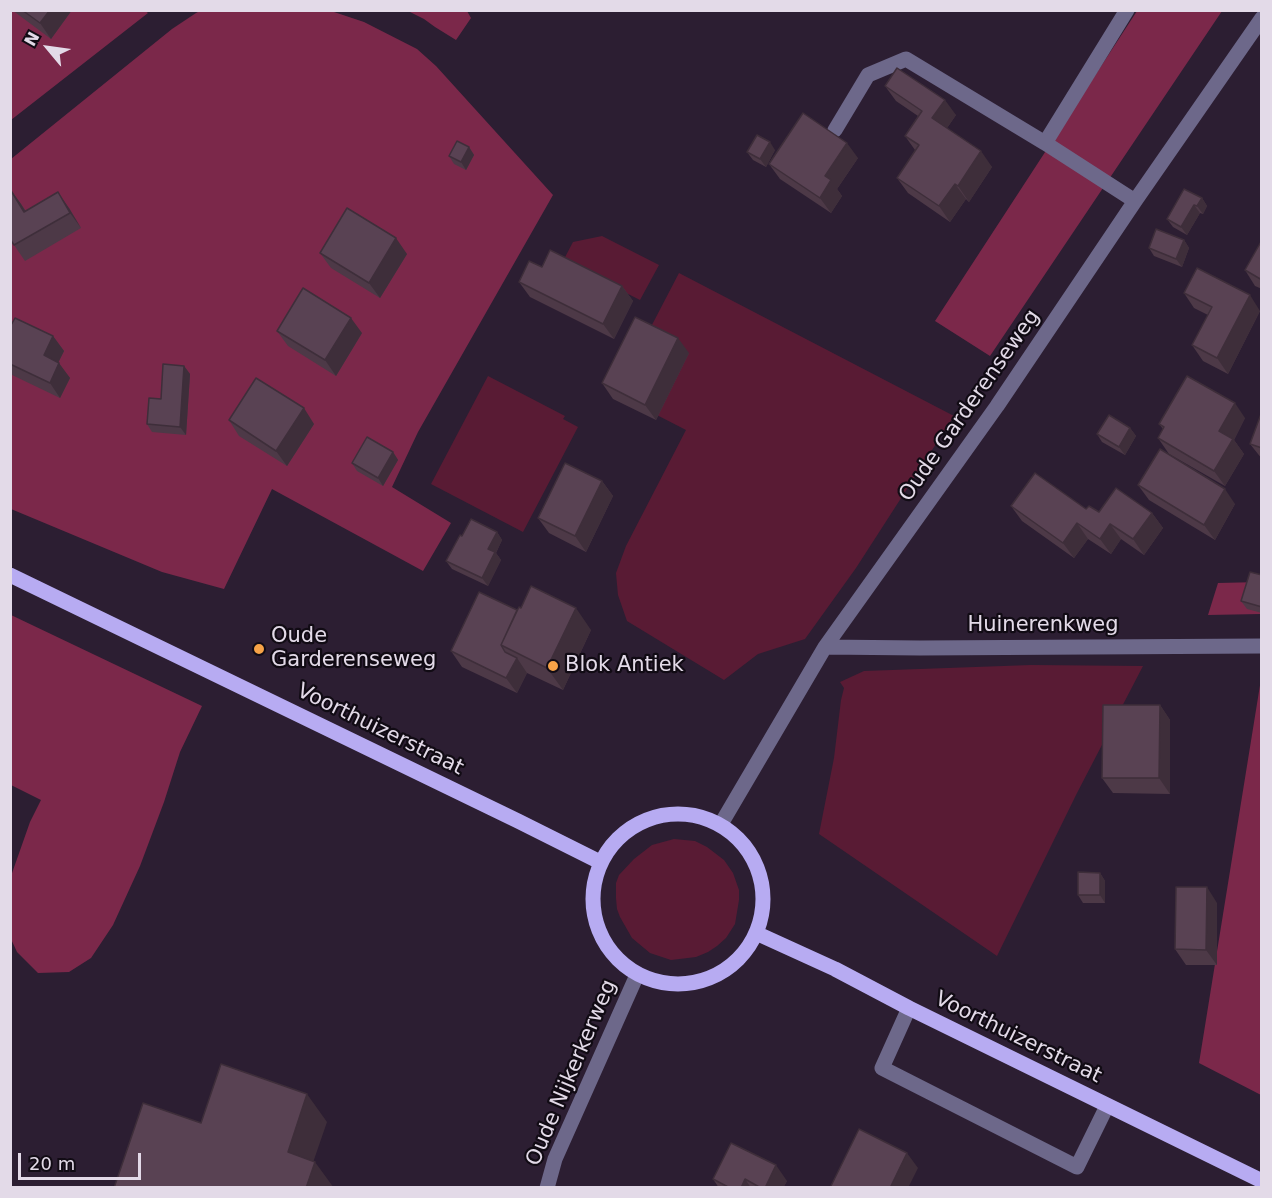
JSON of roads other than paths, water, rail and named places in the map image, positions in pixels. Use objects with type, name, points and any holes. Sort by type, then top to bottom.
[{"type":"main road","name":"Voorthuizerstraat","points":[[10,575],[600,862]]},
{"type":"main road","points":[[666,814],[694,814],[721,825],[737,837],[750,853],[759,872],[763,892],[762,913],[756,933],[746,950],[732,965],[715,976],[696,983],[676,985],[656,982],[637,975],[609,950],[594,917],[592,898],[594,880],[600,862],[616,839],[639,822],[666,814]]},
{"type":"main road","name":"Voorthuizerstraat","points":[[756,933],[835,969],[909,1008],[1262,1181]]},
{"type":"street","points":[[1045,143],[1128,10]]},
{"type":"street","name":"Oude Garderenseweg","points":[[721,825],[825,647],[998,406],[1135,201],[1262,18]]},
{"type":"street","points":[[835,130],[868,75],[906,59],[1045,143],[1135,201]]},
{"type":"street","name":"Huinerenkweg","points":[[825,647],[1262,646]]},
{"type":"street","name":"Oude Nijkerkerweg","points":[[547,1188],[555,1159],[637,975]]},
{"type":"street","points":[[909,1008],[882,1068],[1077,1167],[1107,1106]]},
{"type":"place","name":"Oude Garderenseweg","points":[[259,649]]},
{"type":"place","name":"Blok Antiek","points":[[553,666]]}]
